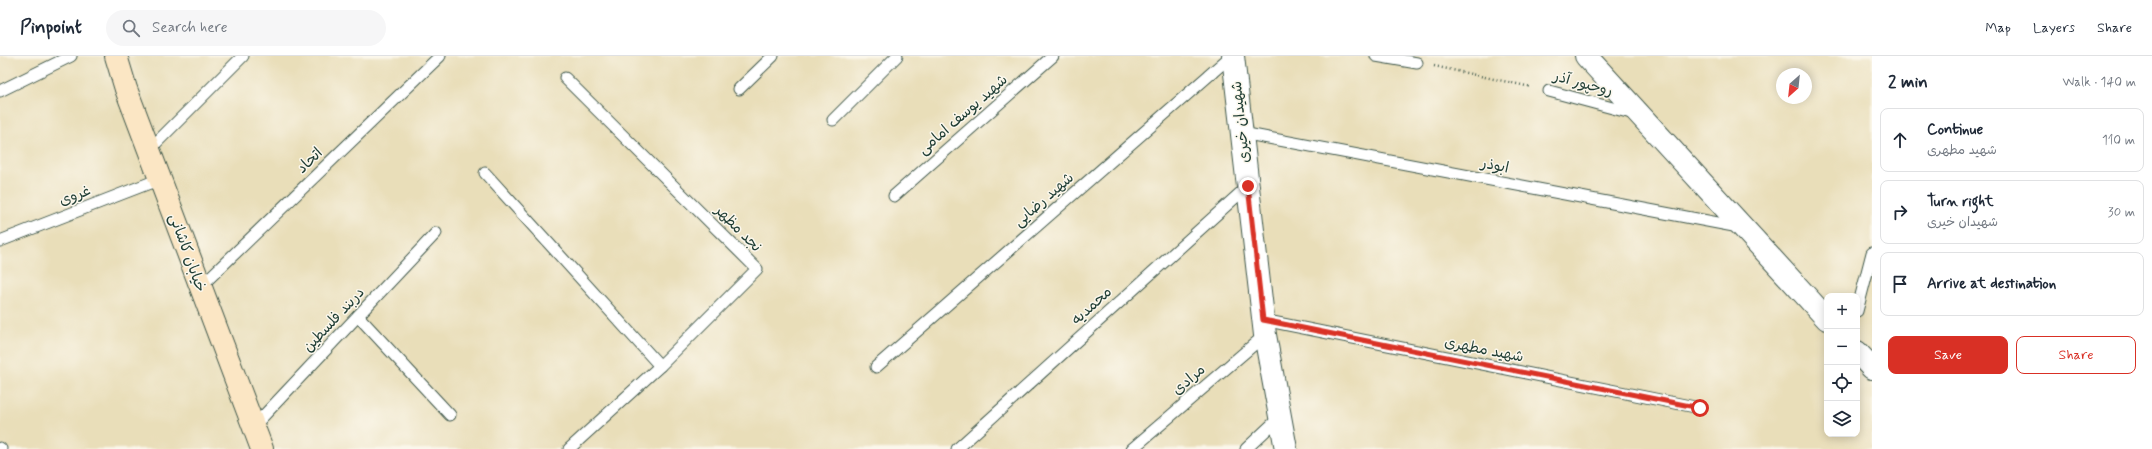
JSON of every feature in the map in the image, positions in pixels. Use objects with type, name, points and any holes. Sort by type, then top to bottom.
[{"type":"street","name":"خیابان کاشانی","points":[[116,56],[149,150],[262,449]]},
{"type":"street","name":"شهیدان خیری","points":[[1232,56],[1264,327],[1286,449]]},
{"type":"street","points":[[1586,56],[1824,316]]},
{"type":"street","points":[[1860,355],[1872,368]]},
{"type":"lane","points":[[0,91],[71,56]]},
{"type":"lane","points":[[149,150],[243,56]]},
{"type":"lane","name":"اتحاد","points":[[200,287],[440,56]]},
{"type":"lane","points":[[739,89],[773,56]]},
{"type":"lane","points":[[833,120],[897,56]]},
{"type":"lane","name":"شهید یوسف امامی","points":[[894,196],[1053,56]]},
{"type":"lane","name":"شهید رضایی","points":[[876,368],[1232,56]]},
{"type":"lane","points":[[1376,56],[1417,63]]},
{"type":"lane","name":"نجد مظهر","points":[[565,78],[757,269],[660,366],[570,449]]},
{"type":"lane","name":"روحپور آذر","points":[[1549,90],[1640,115]]},
{"type":"lane","name":"ابوذر","points":[[1242,133],[1743,228]]},
{"type":"lane","points":[[485,173],[660,366]]},
{"type":"lane","name":"غروی","points":[[0,241],[160,179]]},
{"type":"lane","name":"محمدیه","points":[[957,449],[1248,186]]},
{"type":"lane","name":"دربند فلسطین","points":[[254,426],[436,233]]},
{"type":"lane","points":[[1860,299],[1872,253]]},
{"type":"lane","points":[[358,316],[450,414]]},
{"type":"lane","name":"شهید مطهری","points":[[1264,327],[1700,408]]},
{"type":"lane","name":"مرادی","points":[[1132,449],[1264,327]]},
{"type":"lane","points":[[1246,449],[1280,417]]},
{"type":"path","name":"روحپور آذر","points":[[1417,63],[1549,90]]},
{"type":"route","points":[[1248,186],[1263,320],[1700,408]]}]
